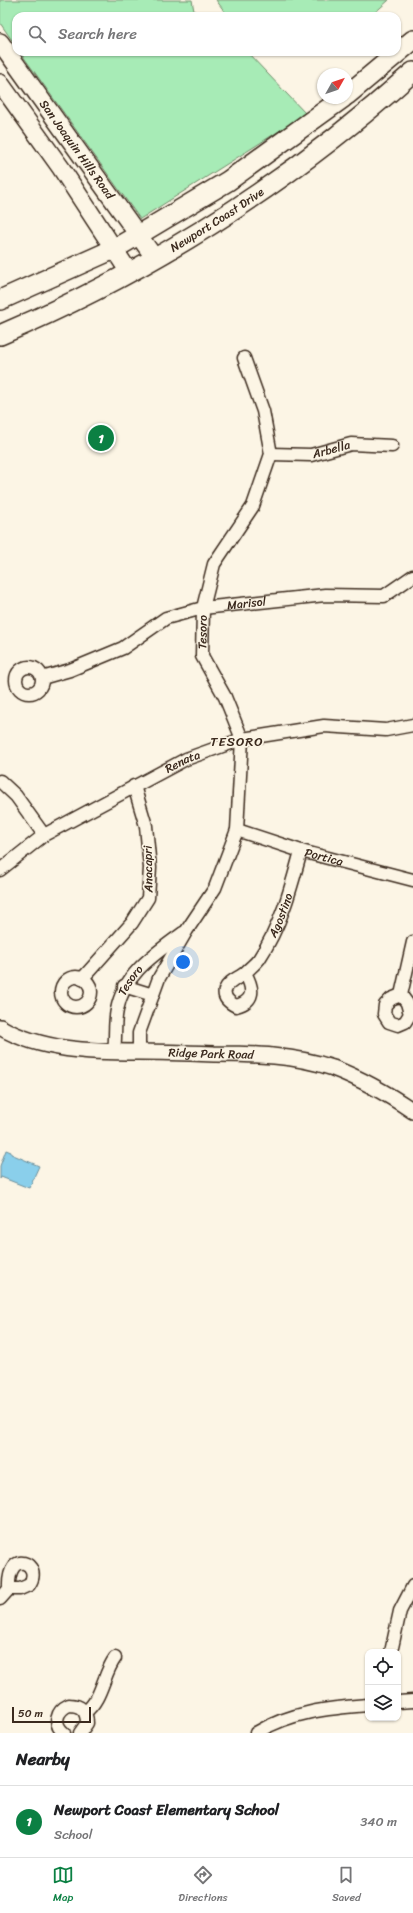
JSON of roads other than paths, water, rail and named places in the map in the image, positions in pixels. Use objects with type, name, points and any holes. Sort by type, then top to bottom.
[{"type":"main road","points":[[401,50],[413,40]]},
{"type":"main road","name":"San Joaquin Hills Road","points":[[0,42],[154,257]]},
{"type":"main road","points":[[353,90],[394,56]]},
{"type":"main road","name":"Newport Coast Drive","points":[[0,335],[68,304],[129,272],[217,221],[296,167],[374,107],[413,72]]},
{"type":"main road","name":"San Joaquin Hills Road","points":[[0,83],[61,168],[129,272]]},
{"type":"main road","points":[[0,300],[114,249],[138,235],[228,181],[336,104]]},
{"type":"street","name":"Tesoro","points":[[139,1052],[139,1033],[159,978],[187,930],[215,888],[237,830],[242,739],[225,697],[202,656],[203,608],[214,564],[253,506],[271,454],[264,411],[244,358]]},
{"type":"street","name":"Arbella","points":[[271,454],[311,454],[351,444],[392,446]]},
{"type":"street","name":"Marisol","points":[[42,678],[70,670],[123,648],[166,618],[203,608],[324,595],[384,596],[413,576]]},
{"type":"street","name":"Renata","points":[[0,870],[44,835],[134,786],[186,759],[242,739],[324,726],[386,730],[413,725]]},
{"type":"street","points":[[0,781],[16,796],[44,835]]},
{"type":"street","name":"Anacapri","points":[[82,979],[132,922],[148,898],[150,868],[146,826],[134,786]]},
{"type":"street","name":"Portica","points":[[237,830],[301,851],[413,880]]},
{"type":"street","name":"Agostino","points":[[245,973],[259,959],[285,908],[301,851]]},
{"type":"street","name":"Tesoro","points":[[114,1052],[117,1010],[124,986],[148,959],[187,930]]},
{"type":"street","points":[[401,995],[413,942]]},
{"type":"street","points":[[124,986],[153,995]]},
{"type":"street","name":"Ridge Park Road","points":[[0,1027],[45,1045],[114,1052],[272,1055],[305,1061],[333,1068],[362,1081],[413,1111]]},
{"type":"street","points":[[392,1649],[400,1611],[413,1586]]},
{"type":"street","points":[[0,1599],[9,1589]]},
{"type":"street","points":[[84,1712],[97,1698],[107,1669],[115,1658]]},
{"type":"street","points":[[401,1702],[413,1701]]},
{"type":"street","points":[[59,1731],[57,1717],[64,1707],[75,1705],[84,1712],[87,1723],[80,1733]]},
{"type":"street","points":[[256,1733],[280,1721],[301,1714],[325,1709],[365,1705]]},
{"type":"water","points":[[6,1150],[11,1152],[11,1154],[39,1166],[29,1188],[1,1177],[0,1179],[0,1166]]},
{"type":"place","name":"Newport Coast Elementary School","points":[[101,438]]},
{"type":"district","name":"TESORO","points":[[237,741]]}]
